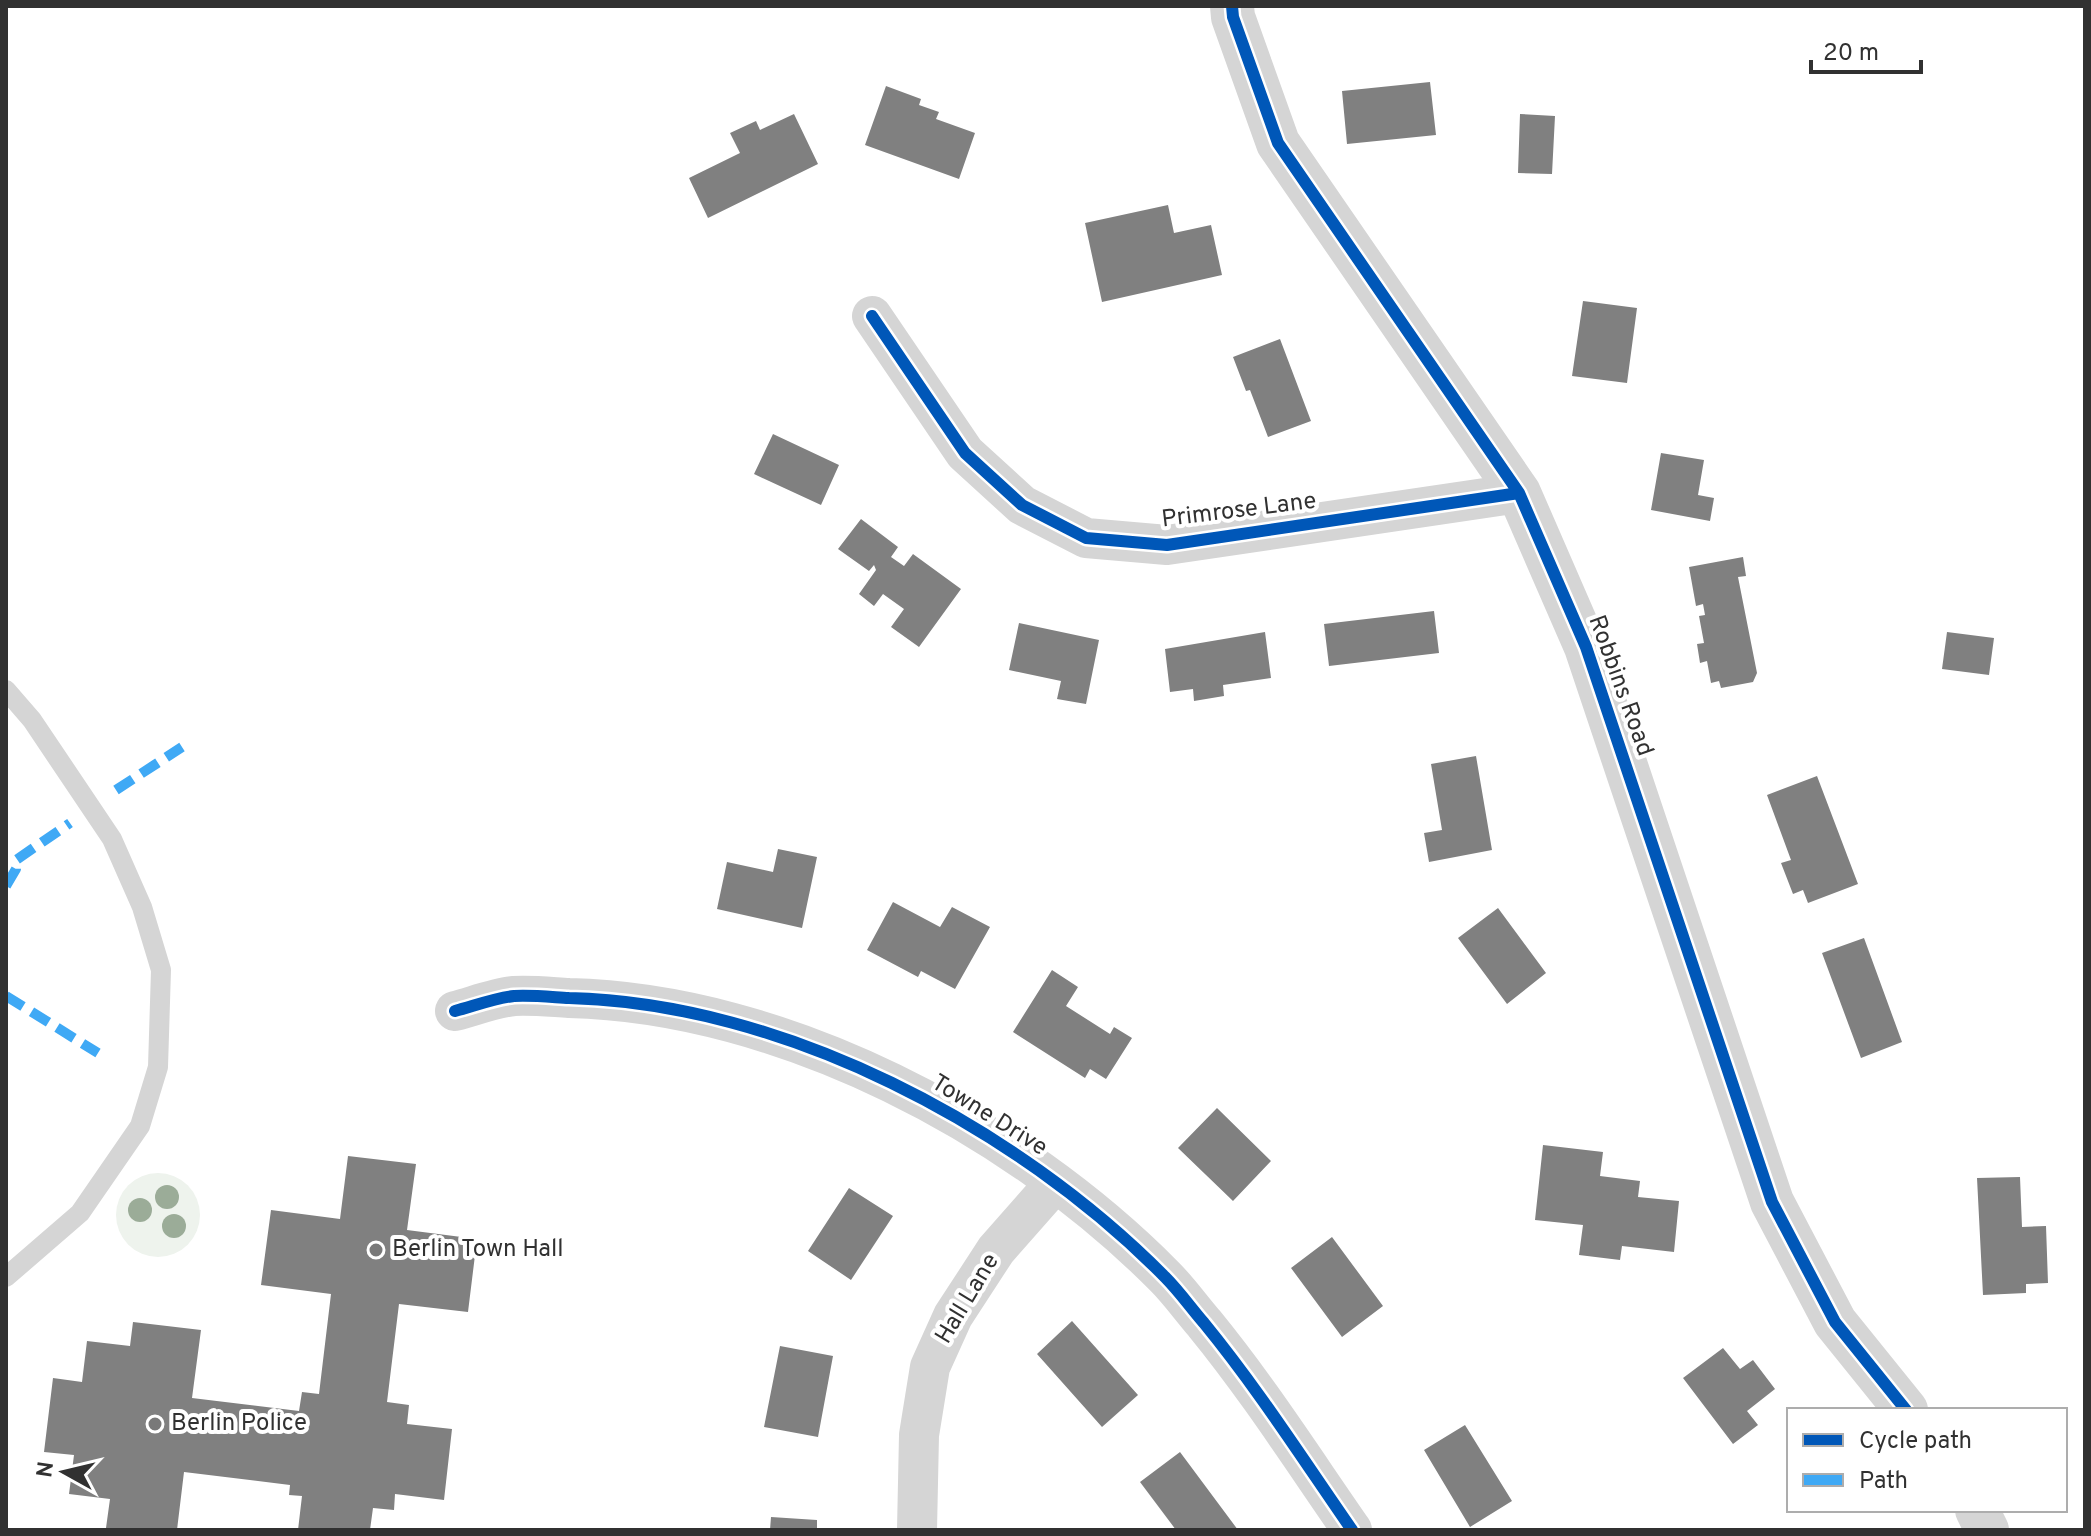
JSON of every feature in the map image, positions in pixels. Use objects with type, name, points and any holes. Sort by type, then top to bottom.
[{"type":"street","name":"Robbins Road","points":[[1232,6],[1233,17],[1278,143],[1519,493],[1586,647],[1772,1202],[1835,1322],[1904,1408]]},
{"type":"street","name":"Primrose Lane","points":[[872,316],[965,453],[1022,505],[1086,538],[1167,545],[1519,493]]},
{"type":"street","name":"Towne Drive","points":[[455,1011],[514,996],[614,999],[692,1013],[784,1037],[897,1085],[965,1123],[1111,1225],[1167,1279],[1231,1356],[1352,1530]]},
{"type":"street","name":"Hall Lane","points":[[917,1530],[919,1435],[930,1367],[953,1316],[996,1250],[1055,1183]]},
{"type":"street","points":[[1978,1512],[1987,1530]]},
{"type":"lane","points":[[6,690],[32,720],[112,839],[142,907],[161,970],[158,1067],[140,1126],[80,1213],[6,1277]]},
{"type":"shaded area","points":[[158,1173],[181,1180],[193,1192],[200,1215],[193,1238],[181,1250],[158,1257],[135,1250],[123,1238],[116,1215],[123,1192],[135,1180]]},
{"type":"building","points":[[1430,82],[1436,135],[1347,144],[1342,91]]},
{"type":"building","points":[[886,86],[921,99],[919,105],[939,112],[936,119],[975,133],[959,179],[865,145]]},
{"type":"building","points":[[794,114],[818,164],[708,218],[689,178],[740,153],[730,133],[756,121],[760,130]]},
{"type":"building","points":[[1520,114],[1555,116],[1552,174],[1518,173]]},
{"type":"building","points":[[1168,205],[1174,233],[1211,225],[1222,275],[1102,302],[1085,223]]},
{"type":"building","points":[[1583,301],[1637,308],[1627,383],[1572,376]]},
{"type":"building","points":[[1280,339],[1311,421],[1268,437],[1233,357]]},
{"type":"building","points":[[773,434],[839,465],[821,505],[754,474]]},
{"type":"building","points":[[1661,453],[1704,460],[1698,495],[1714,498],[1710,521],[1651,510]]},
{"type":"building","points":[[861,519],[898,547],[891,557],[904,566],[913,554],[961,589],[919,647],[891,627],[904,609],[883,594],[874,606],[859,594],[876,570],[874,565],[869,571],[838,549]]},
{"type":"building","points":[[1743,557],[1746,576],[1738,577],[1757,673],[1753,682],[1721,688],[1719,681],[1711,683],[1707,661],[1700,663],[1697,644],[1704,643],[1699,616],[1705,615],[1703,604],[1696,606],[1689,567]]},
{"type":"building","points":[[1434,611],[1439,653],[1329,666],[1324,624]]},
{"type":"building","points":[[1019,623],[1099,640],[1086,704],[1057,699],[1061,681],[1009,670]]},
{"type":"building","points":[[1265,632],[1271,678],[1223,685],[1224,696],[1194,701],[1193,689],[1170,692],[1165,649]]},
{"type":"building","points":[[1947,632],[1994,638],[1989,675],[1942,669]]},
{"type":"building","points":[[1476,756],[1492,850],[1429,862],[1424,833],[1442,830],[1431,764]]},
{"type":"building","points":[[1817,776],[1858,884],[1808,903],[1803,890],[1793,894],[1781,863],[1791,860],[1767,795]]},
{"type":"building","points":[[778,849],[817,857],[802,928],[717,909],[727,862],[773,872]]},
{"type":"building","points":[[893,902],[940,927],[952,907],[990,927],[955,989],[921,971],[918,977],[867,950]]},
{"type":"building","points":[[1498,908],[1546,973],[1507,1004],[1458,938]]},
{"type":"building","points":[[1864,938],[1902,1042],[1861,1058],[1822,953]]},
{"type":"building","points":[[1052,970],[1078,987],[1066,1006],[1110,1034],[1114,1027],[1132,1038],[1106,1079],[1090,1069],[1085,1078],[1013,1032]]},
{"type":"building","points":[[1217,1108],[1271,1161],[1233,1201],[1178,1148]]},
{"type":"building","points":[[1543,1145],[1603,1152],[1600,1176],[1640,1181],[1638,1197],[1679,1201],[1674,1252],[1622,1246],[1620,1260],[1579,1255],[1583,1225],[1535,1220]]},
{"type":"building","points":[[348,1156],[416,1164],[407,1230],[477,1239],[468,1312],[399,1304],[387,1402],[409,1405],[407,1424],[452,1429],[444,1500],[395,1494],[394,1510],[373,1508],[370,1530],[298,1530],[302,1496],[289,1495],[290,1485],[184,1472],[177,1530],[106,1528],[110,1499],[69,1494],[74,1455],[44,1452],[53,1378],[82,1382],[87,1341],[130,1346],[133,1322],[201,1330],[192,1398],[299,1411],[302,1392],[319,1394],[331,1294],[261,1285],[271,1210],[340,1219]]},
{"type":"building","points":[[2020,1177],[2022,1227],[2046,1226],[2048,1283],[2026,1284],[2026,1293],[1983,1295],[1977,1178]]},
{"type":"building","points":[[849,1188],[893,1216],[851,1280],[808,1251]]},
{"type":"building","points":[[1332,1237],[1383,1306],[1342,1337],[1291,1268]]},
{"type":"building","points":[[1072,1321],[1138,1395],[1102,1427],[1037,1354]]},
{"type":"building","points":[[780,1346],[833,1356],[818,1437],[764,1427]]},
{"type":"building","points":[[1723,1348],[1740,1369],[1753,1360],[1775,1389],[1747,1411],[1758,1425],[1733,1444],[1683,1378]]},
{"type":"building","points":[[1465,1425],[1512,1501],[1470,1527],[1424,1450]]},
{"type":"building","points":[[1180,1452],[1238,1530],[1176,1530],[1140,1482]]},
{"type":"building","points":[[771,1517],[817,1520],[817,1530],[770,1530]]},
{"type":"marked path","points":[[116,790],[182,747]]},
{"type":"marked path","points":[[6,886],[16,869],[16,860],[70,823]]},
{"type":"marked path","points":[[6,996],[98,1053]]},
{"type":"cycle path","points":[[1232,6],[1233,17],[1278,143],[1519,493],[1586,647],[1772,1202],[1835,1322],[1904,1408]]},
{"type":"cycle path","points":[[872,316],[965,453],[1022,505],[1086,538],[1167,545],[1519,493]]},
{"type":"cycle path","points":[[455,1011],[507,997],[535,996],[650,1005],[731,1022],[812,1049],[891,1083],[967,1124],[1039,1170],[1105,1222],[1170,1282],[1243,1373],[1352,1530]]},
{"type":"place","name":"Berlin Town Hall","points":[[376,1250]]},
{"type":"place","name":"Berlin Police","points":[[155,1424]]}]
